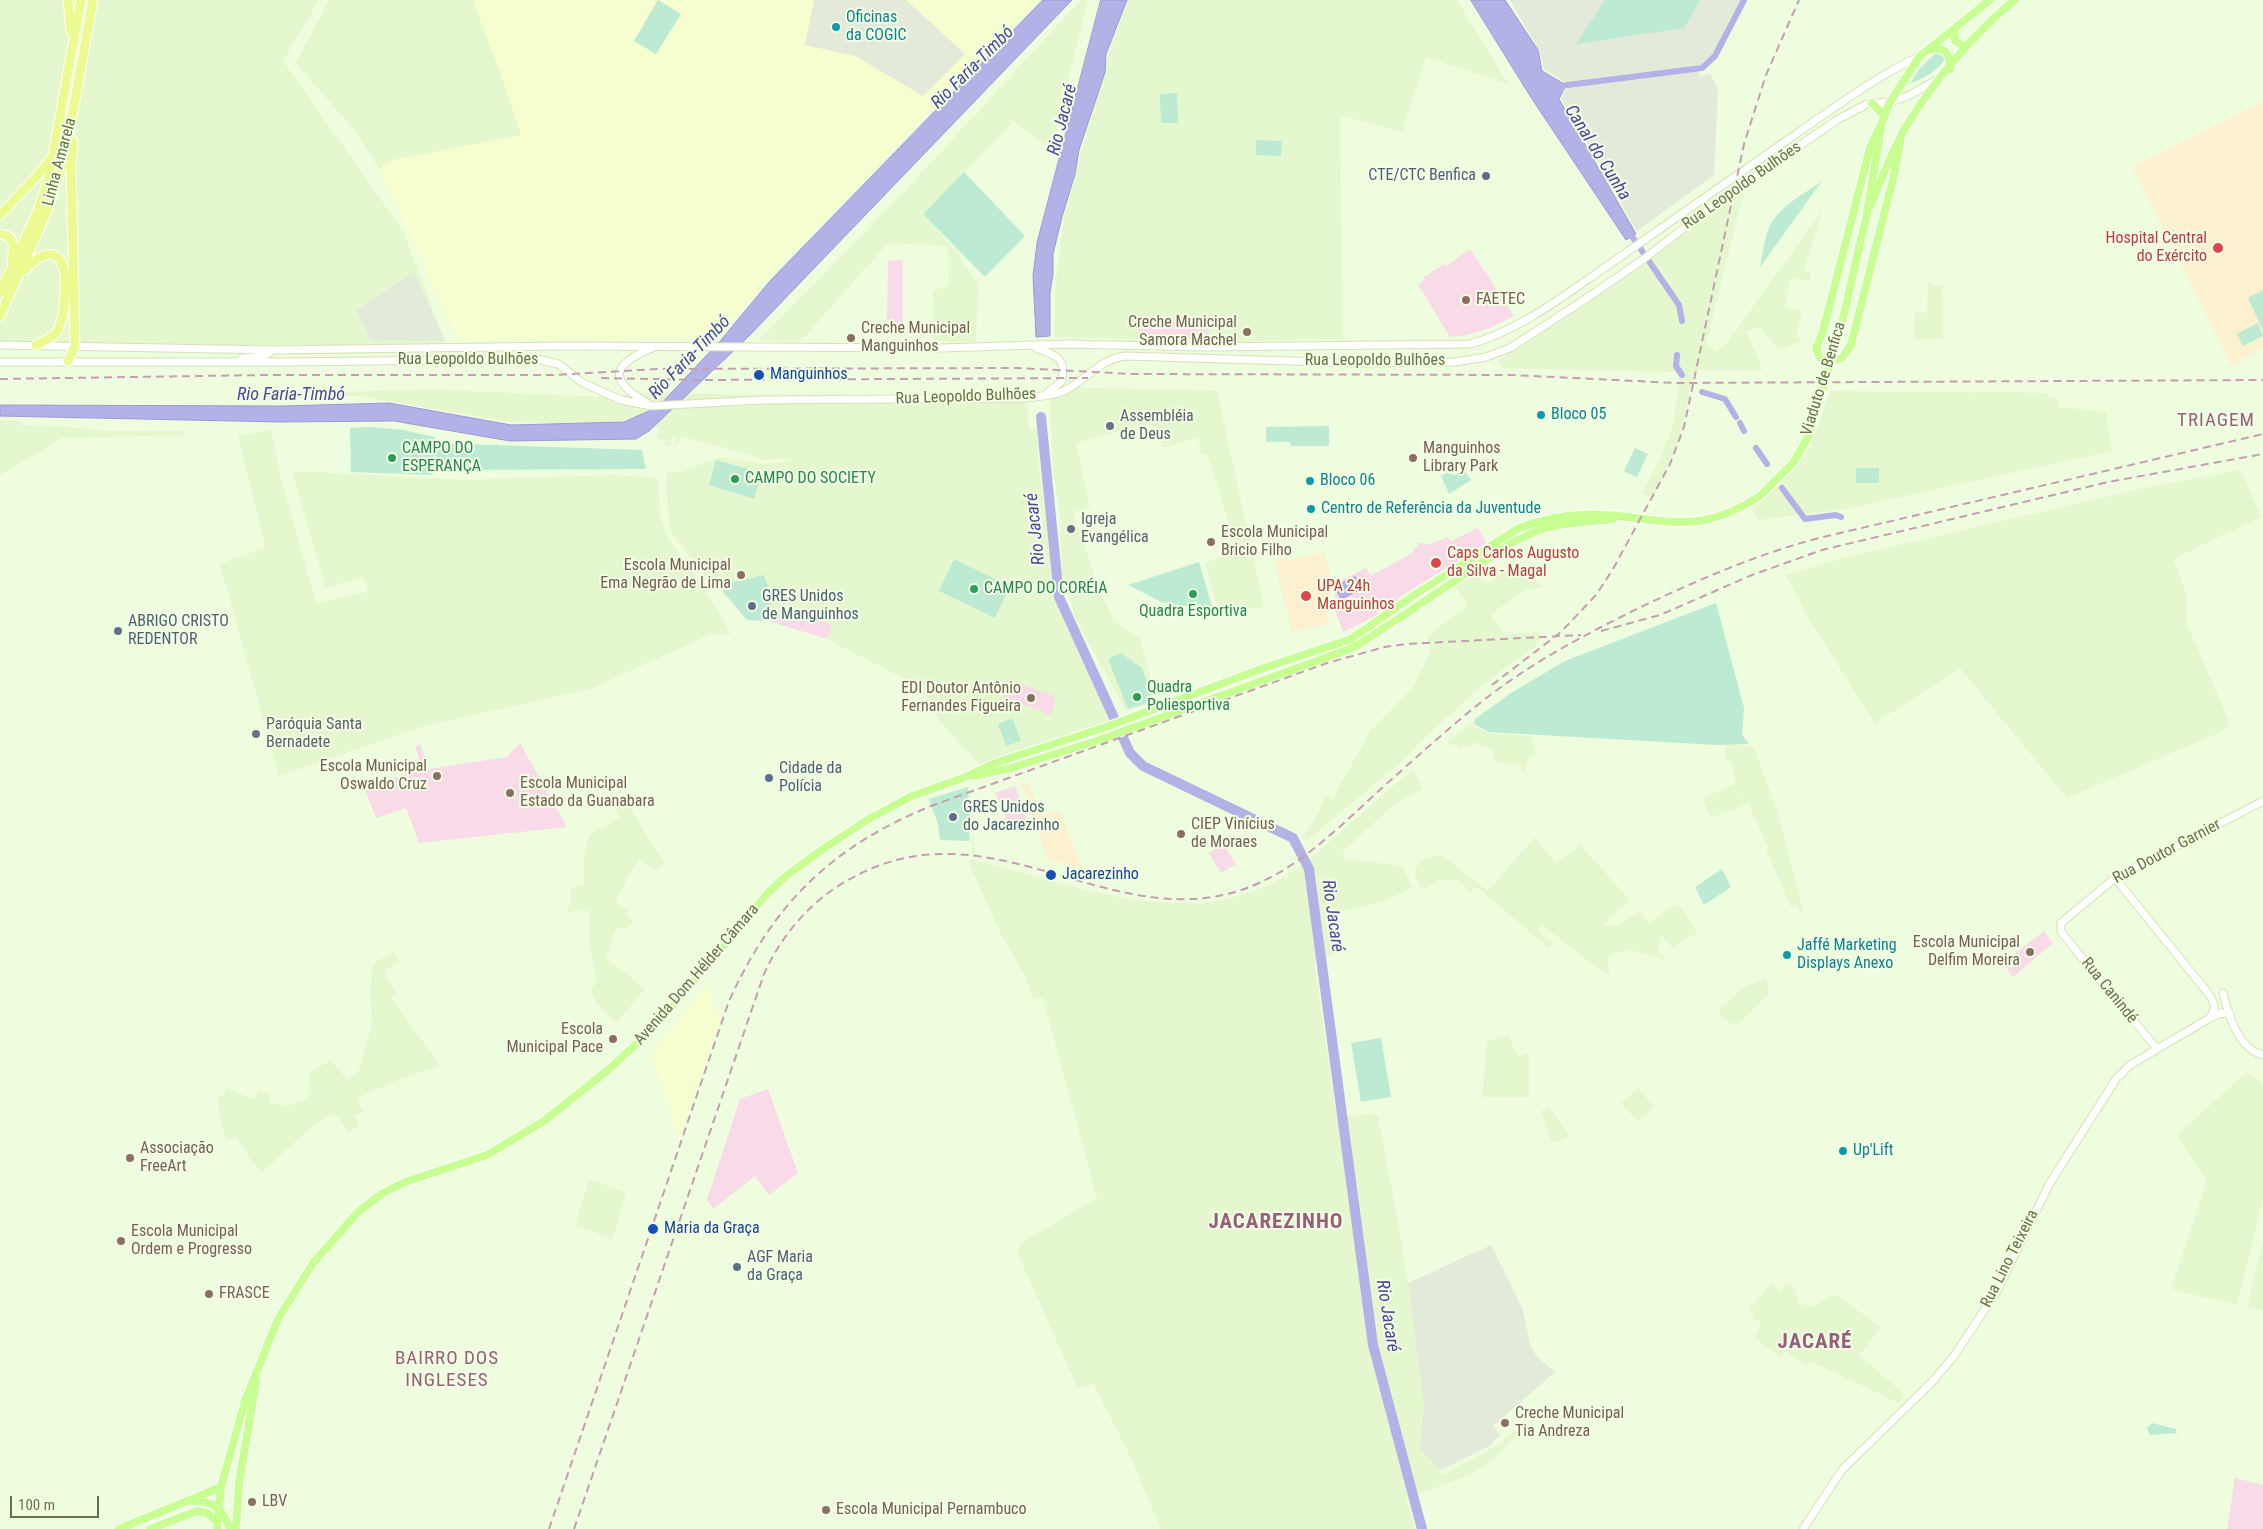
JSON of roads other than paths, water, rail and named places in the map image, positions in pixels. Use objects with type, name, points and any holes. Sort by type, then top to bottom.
[{"type":"highway","points":[[68,0],[71,15],[72,48]]},
{"type":"highway","name":"Linha Amarela","points":[[0,293],[38,211],[54,154],[81,0]]},
{"type":"highway","name":"Linha Amarela","points":[[0,316],[48,209],[64,161],[93,0]]},
{"type":"highway","points":[[68,362],[75,346],[71,163],[73,118]]},
{"type":"highway","points":[[0,215],[38,175],[54,154]]},
{"type":"highway","points":[[0,234],[10,237],[14,246],[8,276]]},
{"type":"highway","points":[[17,281],[33,260],[42,255],[56,256],[63,265],[62,321],[51,338],[36,345]]},
{"type":"main road","points":[[1901,136],[1894,175],[1851,345],[1842,358],[1828,363],[1817,354],[1818,342],[1823,331],[1870,148],[1890,102],[1920,56],[1990,0]]},
{"type":"main road","points":[[1866,219],[1901,136],[1919,107],[1966,47],[2014,0]]},
{"type":"main road","points":[[1956,27],[1954,33],[1955,41],[1966,47]]},
{"type":"main road","points":[[1928,49],[1939,48],[1948,53],[1950,68]]},
{"type":"main road","name":"Rua Leopoldo Bulhões","points":[[0,345],[273,350],[1032,346],[1067,344],[1207,347],[1470,344],[1511,329],[1631,249],[1875,80],[1920,56]]},
{"type":"main road","name":"Rua Leopoldo Bulhões","points":[[0,362],[222,362],[538,358],[558,364],[583,383],[621,400],[654,406],[761,400],[1026,398],[1065,391],[1097,367],[1112,359],[1125,356],[1357,363],[1455,362],[1486,356],[1510,348],[1641,260],[1732,192],[1837,120],[1872,103],[1890,102],[1908,96],[1940,79]]},
{"type":"main road","points":[[1866,219],[1883,119],[1872,103]]},
{"type":"main road","name":"Viaduto de Benfica","points":[[1760,496],[1794,462],[1809,435],[1841,326],[1866,219]]},
{"type":"main road","points":[[1032,346],[1056,355],[1062,365],[1061,382],[1044,394]]},
{"type":"main road","points":[[654,406],[629,392],[621,383],[619,376],[621,369],[628,361],[655,347]]},
{"type":"main road","points":[[222,362],[265,356],[273,350]]},
{"type":"main road","name":"Avenida Dom Hélder Câmara","points":[[217,1525],[221,1487],[245,1401],[278,1318],[313,1263],[351,1220],[371,1201],[405,1182],[480,1158],[544,1121],[607,1071],[650,1033],[767,894],[786,876],[845,834],[912,796],[966,777],[995,763],[1112,725],[1264,668],[1351,639],[1416,594],[1517,529],[1530,524],[1574,514],[1604,514],[1664,522],[1705,520],[1733,511],[1760,496]]},
{"type":"main road","name":"Avenida Dom Hélder Câmara","points":[[966,777],[1011,768],[1112,735],[1358,645],[1522,537],[1563,524],[1623,518]]},
{"type":"main road","name":"Rua Doutor Garnier","points":[[2061,932],[2060,926],[2063,921],[2114,878],[2263,801]]},
{"type":"main road","points":[[2114,878],[2199,981],[2214,1003],[2215,1012],[2208,1020]]},
{"type":"main road","name":"Rua Canindé","points":[[2061,932],[2157,1049]]},
{"type":"main road","points":[[2223,993],[2243,1042],[2249,1050],[2260,1054]]},
{"type":"main road","name":"Rua Lino Teixeira","points":[[1803,1529],[1842,1470],[1932,1382],[1954,1356],[1997,1291],[2037,1205],[2104,1097],[2124,1070],[2208,1020],[2221,1014],[2230,1014]]},
{"type":"main road","name":"Avenida Dom Hélder Câmara","points":[[236,1529],[238,1483],[258,1370]]},
{"type":"main road","points":[[119,1529],[221,1487]]},
{"type":"main road","points":[[189,1501],[204,1501],[218,1506],[225,1516],[230,1529]]},
{"type":"main road","points":[[150,1529],[197,1511],[207,1513],[217,1525]]},
{"type":"water","points":[[1043,0],[1072,0],[748,337],[649,431],[636,439],[510,441],[394,421],[281,422],[0,416],[0,405],[282,406],[389,403],[511,425],[624,422],[658,407],[721,340],[770,281]]},
{"type":"water","name":"Rio Jacaré","points":[[1101,0],[1127,0],[1106,54],[1105,72],[1079,150],[1075,174],[1053,254],[1053,274],[1050,293],[1050,336],[1036,337],[1033,276],[1037,243]]},
{"type":"water","name":"Canal do Cunha","points":[[1471,0],[1505,0],[1538,50],[1542,71],[1566,85],[1559,99],[1636,234],[1626,240],[1532,99]]},
{"type":"water","points":[[1355,577],[1361,589],[1341,599],[1335,587]]},
{"type":"waterway","points":[[1560,86],[1702,68],[1715,56],[1744,0]]},
{"type":"waterway","name":"Canal do Cunha","points":[[1627,229],[1679,305],[1682,321]]},
{"type":"waterway","name":"Canal do Cunha","points":[[1677,355],[1676,366],[1682,375]]},
{"type":"waterway","points":[[1702,392],[1725,399],[1736,417]]},
{"type":"waterway","name":"Rio Jacaré","points":[[1041,417],[1059,597],[1130,753],[1143,766],[1293,838],[1309,869],[1373,1345],[1422,1529]]},
{"type":"waterway","points":[[1740,423],[1744,431]]},
{"type":"waterway","points":[[1756,448],[1767,464]]},
{"type":"waterway","points":[[1782,488],[1805,519],[1836,515],[1841,517]]},
{"type":"railway","points":[[1492,685],[1561,632],[1596,595],[1613,569],[1670,464],[1684,427],[1744,144],[1766,75],[1799,0]]},
{"type":"railway","points":[[0,379],[266,375],[553,375],[659,369],[1018,368],[1132,374],[1512,375],[1676,383],[2263,380]]},
{"type":"railway","points":[[601,378],[703,380],[1088,378]]},
{"type":"railway","points":[[574,1529],[764,974],[771,959],[789,932],[810,908],[835,888],[848,880],[899,859],[948,854],[996,859],[1138,895],[1186,899],[1235,892],[1280,872],[1320,844],[1458,721],[1499,688],[1559,650],[1601,627],[1686,586],[1752,559],[1796,544],[2263,434]]},
{"type":"railway","points":[[1601,631],[1660,615],[1752,575],[1822,550],[2108,482],[2263,454]]},
{"type":"railway","points":[[549,1529],[729,1001],[746,966],[765,935],[786,907],[809,882],[835,860],[864,840],[895,822],[931,806],[1327,663],[1385,647],[1406,644],[1581,635]]},
{"type":"place","name":"Oficinas da COGIC","points":[[836,27]]},
{"type":"place","name":"CTE/CTC Benfica","points":[[1486,176]]},
{"type":"place","name":"Hospital Central do Exército","points":[[2218,248]]},
{"type":"place","name":"FAETEC","points":[[1466,300]]},
{"type":"place","name":"Creche Municipal Samora Machel","points":[[1247,332]]},
{"type":"place","name":"Creche Municipal Manguinhos","points":[[851,338]]},
{"type":"place","name":"Manguinhos","points":[[759,375]]},
{"type":"place","name":"Bloco 05","points":[[1541,415]]},
{"type":"place","name":"Assembléia de Deus","points":[[1110,426]]},
{"type":"place","name":"CAMPO DO ESPERANÇA","points":[[392,458]]},
{"type":"place","name":"Manguinhos Library Park","points":[[1413,458]]},
{"type":"place","name":"CAMPO DO SOCIETY","points":[[735,479]]},
{"type":"place","name":"Bloco 06","points":[[1310,481]]},
{"type":"place","name":"Centro de Referência da Juventude","points":[[1311,509]]},
{"type":"place","name":"Igreja Evangélica","points":[[1071,529]]},
{"type":"place","name":"Escola Municipal Bricio Filho","points":[[1211,542]]},
{"type":"place","name":"Caps Carlos Augusto da Silva - Magal","points":[[1436,563]]},
{"type":"place","name":"Escola Municipal Ema Negrão de Lima","points":[[741,575]]},
{"type":"place","name":"CAMPO DO CORÉIA","points":[[974,589]]},
{"type":"place","name":"Quadra Esportiva","points":[[1193,594]]},
{"type":"place","name":"UPA 24h Manguinhos","points":[[1306,596]]},
{"type":"place","name":"GRES Unidos de Manguinhos","points":[[752,606]]},
{"type":"place","name":"ABRIGO CRISTO REDENTOR","points":[[118,631]]},
{"type":"place","name":"Quadra Poliesportiva","points":[[1137,697]]},
{"type":"place","name":"EDI Doutor Antônio Fernandes Figueira","points":[[1031,698]]},
{"type":"place","name":"Paróquia Santa Bernadete","points":[[256,734]]},
{"type":"place","name":"Escola Municipal Oswaldo Cruz","points":[[437,776]]},
{"type":"place","name":"Cidade da Polícia","points":[[769,778]]},
{"type":"place","name":"Escola Municipal Estado da Guanabara","points":[[510,793]]},
{"type":"place","name":"GRES Unidos do Jacarezinho","points":[[953,817]]},
{"type":"place","name":"CIEP Vinícius de Moraes","points":[[1181,834]]},
{"type":"place","name":"Jacarezinho","points":[[1051,875]]},
{"type":"place","name":"Escola Municipal Delfim Moreira","points":[[2030,952]]},
{"type":"place","name":"Jaffé Marketing Displays Anexo","points":[[1787,955]]},
{"type":"place","name":"Escola Municipal Pace","points":[[613,1039]]},
{"type":"place","name":"Up'Lift","points":[[1843,1151]]},
{"type":"place","name":"Associação FreeArt","points":[[130,1158]]},
{"type":"place","name":"Maria da Graça","points":[[653,1229]]},
{"type":"place","name":"Escola Municipal Ordem e Progresso","points":[[121,1241]]},
{"type":"place","name":"AGF Maria da Graça","points":[[737,1267]]},
{"type":"place","name":"FRASCE","points":[[209,1294]]},
{"type":"place","name":"Creche Municipal Tia Andreza","points":[[1505,1423]]},
{"type":"place","name":"LBV","points":[[252,1502]]},
{"type":"place","name":"Escola Municipal Pernambuco","points":[[826,1510]]},
{"type":"district","name":"TRIAGEM","points":[[2216,421]]},
{"type":"district","name":"JACAREZINHO","points":[[1276,1223]]},
{"type":"district","name":"JACARÉ","points":[[1815,1343]]},
{"type":"district","name":"BAIRRO DOS INGLESES","points":[[447,1370]]},
{"type":"water label","name":"Rio Faria-Timbó","points":[[973,68]]},
{"type":"water label","name":"Rio Faria-Timbó","points":[[690,358]]},
{"type":"water label","name":"Rio Faria-Timbó","points":[[291,395]]}]
